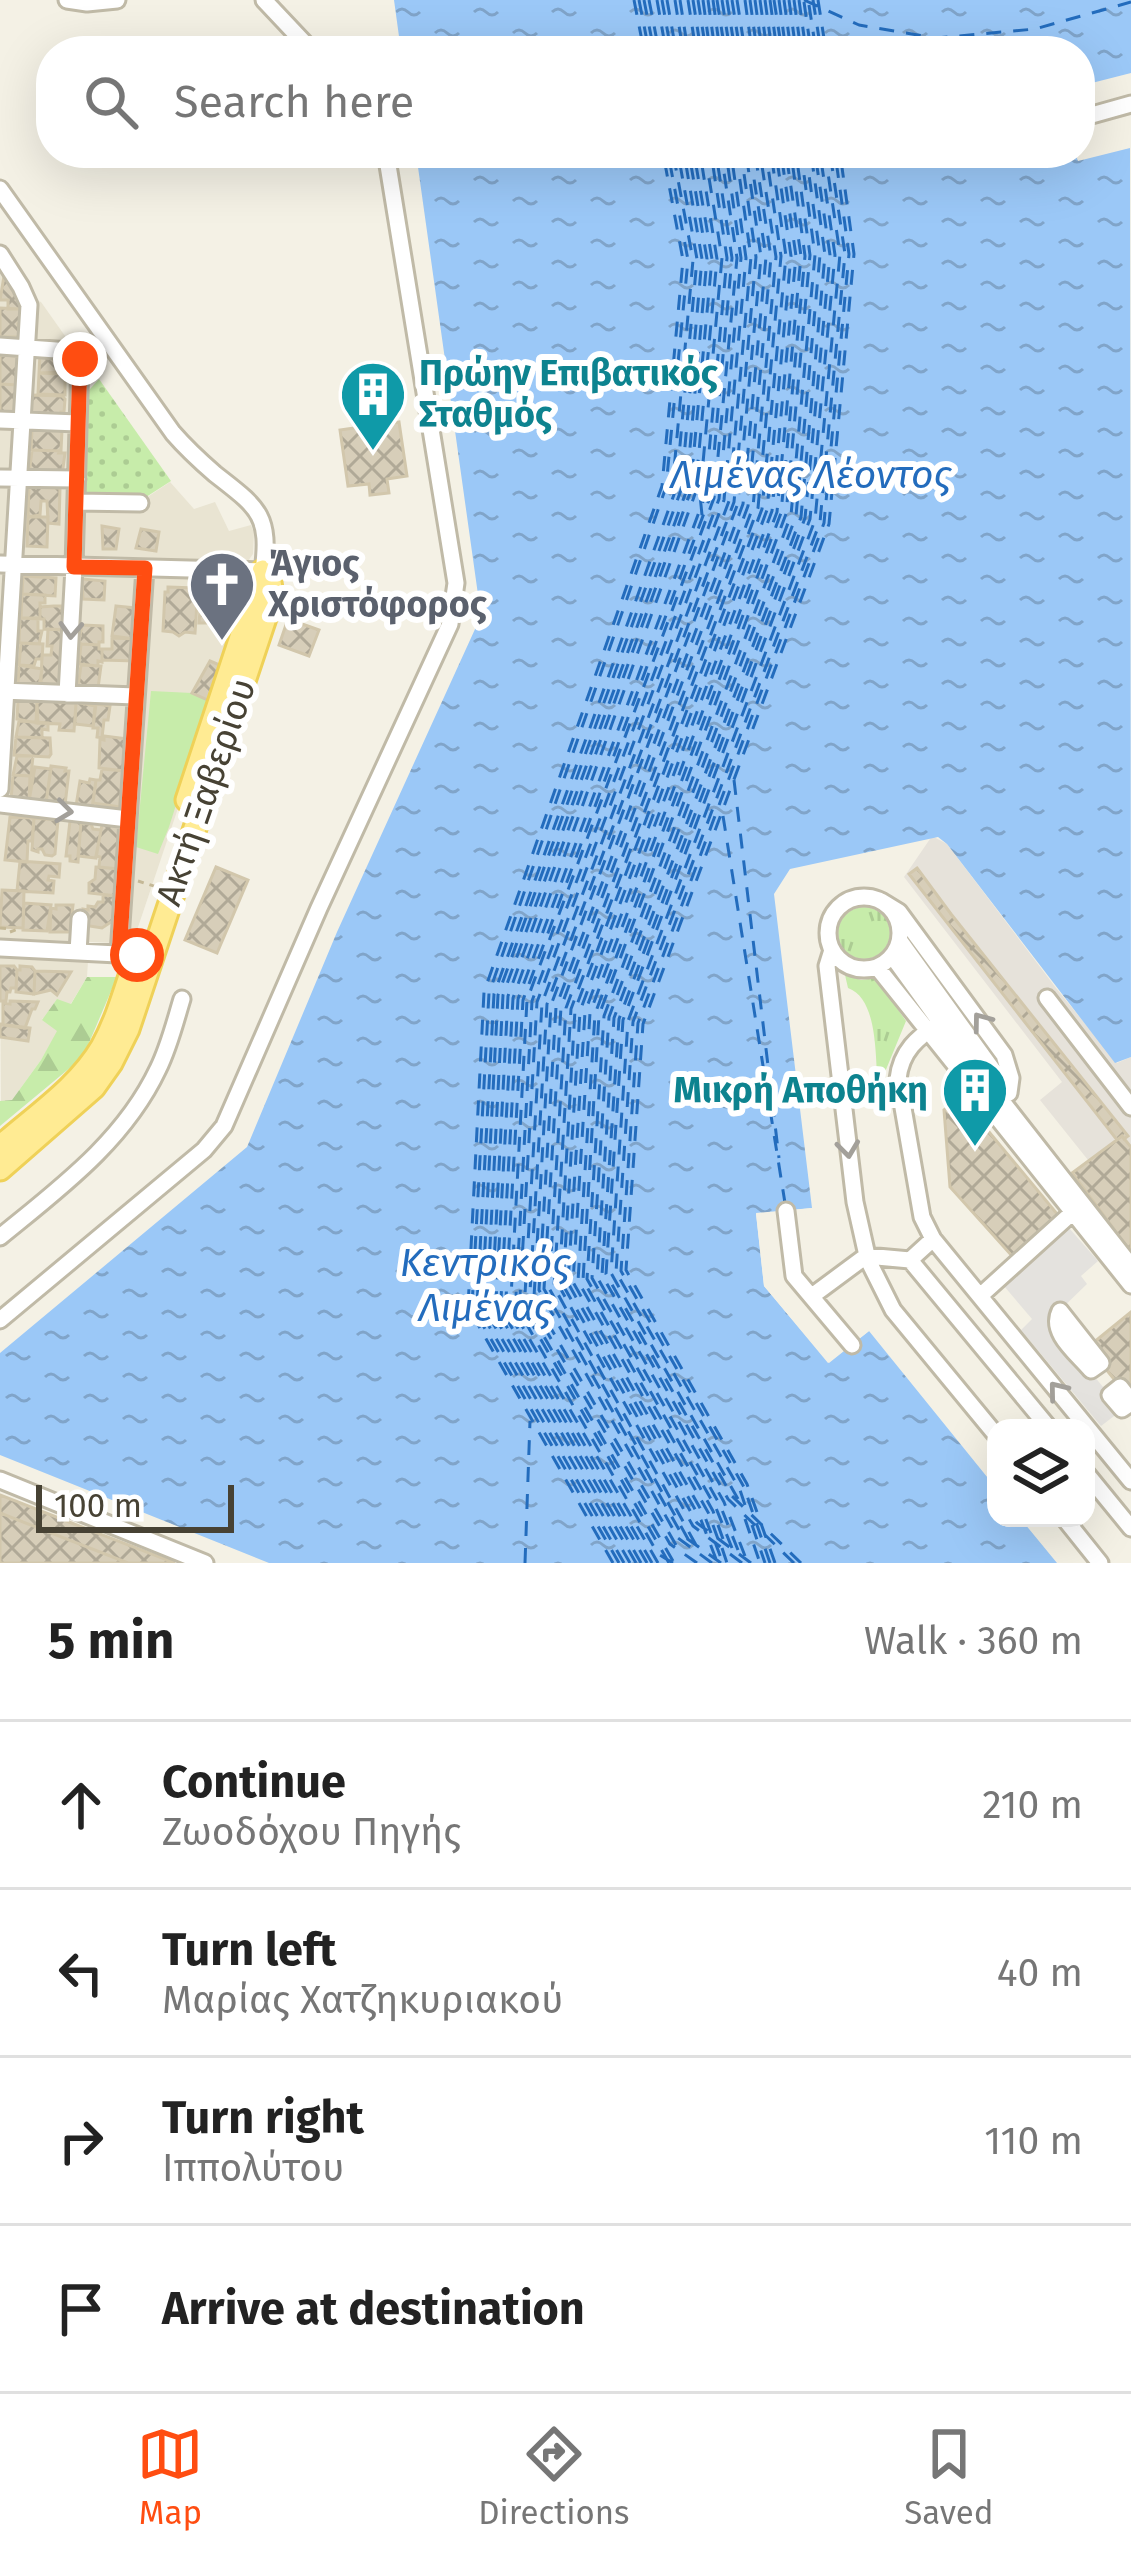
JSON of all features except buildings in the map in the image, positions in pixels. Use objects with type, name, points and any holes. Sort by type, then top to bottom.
[{"type":"main road","name":"Ακτή Ξαβερίου","points":[[0,1147],[78,1079],[115,1018],[266,573]]},
{"type":"main road","name":"Ακτή Ξαβερίου","points":[[0,1169],[103,1076],[128,1029],[136,956],[267,612],[272,595],[266,573]]},
{"type":"street","points":[[67,0],[117,0]]},
{"type":"street","points":[[264,0],[298,36]]},
{"type":"street","points":[[1095,114],[1131,104]]},
{"type":"street","points":[[0,1320],[204,1150],[224,1126],[451,624],[456,583],[388,168]]},
{"type":"street","points":[[0,189],[173,433],[256,508],[264,531],[266,573],[7,565]]},
{"type":"street","points":[[0,254],[29,305],[19,478],[7,565],[0,789]]},
{"type":"street","points":[[0,346],[70,351],[80,359],[68,694]]},
{"type":"street","points":[[0,420],[78,423]]},
{"type":"street","points":[[0,478],[76,479]]},
{"type":"street","points":[[76,502],[140,503]]},
{"type":"street","points":[[11,934],[76,952],[136,956],[124,876],[145,568]]},
{"type":"street","points":[[4,691],[136,696]]},
{"type":"street","points":[[0,804],[128,819]]},
{"type":"street","points":[[987,1425],[893,1310],[866,1256],[855,1202],[827,966],[832,950],[828,928],[838,908],[859,897],[881,901],[899,912],[996,1042],[1010,1069],[1009,1093]]},
{"type":"street","points":[[881,901],[898,920],[896,949],[934,1027],[1131,1285]]},
{"type":"street","points":[[76,952],[77,919]]},
{"type":"street","points":[[832,950],[850,966],[863,969],[877,967],[896,949]]},
{"type":"street","points":[[896,949],[1009,1093],[1026,1132]]},
{"type":"street","points":[[877,967],[1026,1132],[1131,1266]]},
{"type":"street","points":[[1047,998],[1131,1107]]},
{"type":"street","points":[[0,1238],[83,1169],[125,1121],[157,1071],[182,999]]},
{"type":"street","points":[[934,1027],[906,1052],[898,1079],[922,1217],[933,1239],[1131,1481]]},
{"type":"street","points":[[786,1211],[794,1276],[852,1345]]},
{"type":"street","points":[[980,1296],[1073,1212]]},
{"type":"street","points":[[910,1260],[933,1239]]},
{"type":"street","points":[[812,1296],[866,1256],[910,1260],[1042,1419]]},
{"type":"street","points":[[0,1480],[206,1563]]},
{"type":"street","points":[[1095,1484],[1131,1528]]},
{"type":"street","points":[[1071,1527],[1100,1563]]},
{"type":"path","points":[[124,876],[159,887]]},
{"type":"path","points":[[0,928],[11,934]]},
{"type":"shaded area","points":[[0,259],[28,297],[41,302],[82,360],[80,498],[143,500],[170,482],[194,509],[215,502],[229,531],[251,525],[253,554],[248,561],[0,557]]},
{"type":"shaded area","points":[[0,573],[144,575],[115,943],[0,938]]},
{"type":"shaded area","points":[[151,577],[237,579],[252,588],[133,942],[123,942],[147,681]]},
{"type":"shaded area","points":[[932,836],[947,844],[1117,1063],[1131,1057],[1131,1252],[1072,1173],[1088,1160],[1040,1100],[1062,1082],[904,877]]},
{"type":"shaded area","points":[[0,958],[88,961],[87,977],[70,1005],[42,1019],[58,1031],[41,1060],[12,1100],[1,1102]]},
{"type":"shaded area","points":[[1069,1228],[1098,1261],[1081,1276],[1087,1284],[1056,1314],[1056,1330],[1122,1410],[1101,1426],[1021,1330],[1032,1319],[1004,1286]]},
{"type":"green space","points":[[99,379],[171,481],[143,499],[80,498],[82,398]]},
{"type":"green space","points":[[151,691],[192,693],[209,701],[158,854],[136,847]]},
{"type":"green space","points":[[864,907],[883,914],[890,933],[883,952],[864,959],[845,952],[838,933],[845,914]]},
{"type":"green space","points":[[845,975],[876,978],[906,1021],[878,1089],[870,1017],[858,994],[848,988]]},
{"type":"green space","points":[[87,977],[117,977],[83,1057],[0,1126],[0,1101],[12,1100],[57,1031],[42,1020],[57,999],[71,1004]]},
{"type":"water","points":[[394,0],[1131,0],[1131,73],[1095,82],[1095,36],[399,36]]},
{"type":"water","points":[[1130,148],[1131,1057],[1115,1063],[938,837],[790,869],[774,894],[812,1208],[756,1214],[764,1286],[828,1363],[869,1331],[987,1477],[987,1527],[1027,1527],[1057,1563],[269,1563],[0,1455],[0,1353],[247,1147],[337,932],[481,616],[418,168],[1095,168],[1095,157]]},
{"type":"pier","points":[[812,1208],[814,1214],[763,1218],[770,1284],[830,1355],[866,1325],[869,1331],[829,1363],[764,1286],[756,1213]]},
{"type":"ferry route","points":[[634,0],[641,36]]},
{"type":"ferry route","points":[[639,0],[646,36]]},
{"type":"ferry route","points":[[644,0],[651,36]]},
{"type":"ferry route","points":[[649,0],[656,36]]},
{"type":"ferry route","points":[[657,0],[663,36]]},
{"type":"ferry route","points":[[662,0],[668,36]]},
{"type":"ferry route","points":[[667,0],[673,36]]},
{"type":"ferry route","points":[[675,0],[681,36]]},
{"type":"ferry route","points":[[680,0],[686,36]]},
{"type":"ferry route","points":[[688,0],[694,36]]},
{"type":"ferry route","points":[[693,0],[699,36]]},
{"type":"ferry route","points":[[698,0],[704,36]]},
{"type":"ferry route","points":[[703,0],[708,36]]},
{"type":"ferry route","points":[[708,0],[713,36]]},
{"type":"ferry route","points":[[713,0],[718,36]]},
{"type":"ferry route","points":[[717,0],[723,36]]},
{"type":"ferry route","points":[[722,0],[728,36]]},
{"type":"ferry route","points":[[727,0],[733,36]]},
{"type":"ferry route","points":[[732,0],[738,36]]},
{"type":"ferry route","points":[[737,0],[743,36]]},
{"type":"ferry route","points":[[745,0],[750,36]]},
{"type":"ferry route","points":[[750,0],[755,36]]},
{"type":"ferry route","points":[[755,0],[760,36]]},
{"type":"ferry route","points":[[760,0],[765,36]]},
{"type":"ferry route","points":[[765,0],[770,36]]},
{"type":"ferry route","points":[[770,0],[775,36]]},
{"type":"ferry route","points":[[774,0],[780,36]]},
{"type":"ferry route","points":[[779,0],[784,36]]},
{"type":"ferry route","points":[[784,0],[789,36]]},
{"type":"ferry route","points":[[789,0],[794,36]]},
{"type":"ferry route","points":[[794,0],[799,36]]},
{"type":"ferry route","points":[[799,0],[804,36]]},
{"type":"ferry route","points":[[804,0],[859,25],[924,36]]},
{"type":"ferry route","points":[[813,0],[819,36]]},
{"type":"ferry route","points":[[818,0],[824,36]]},
{"type":"ferry route","points":[[804,2],[809,36]]},
{"type":"ferry route","points":[[958,36],[1035,29],[1131,2]]},
{"type":"ferry route","points":[[809,5],[814,36]]},
{"type":"ferry route","points":[[613,1563],[468,1307],[484,992],[662,486],[683,260],[666,168]]},
{"type":"ferry route","points":[[619,1563],[472,1306],[489,993],[666,487],[688,260],[671,168]]},
{"type":"ferry route","points":[[672,492],[693,260],[676,168]]},
{"type":"ferry route","points":[[624,1563],[477,1305],[494,994],[676,489],[697,259],[681,168]]},
{"type":"ferry route","points":[[630,1563],[482,1304],[498,995],[681,490],[702,259],[687,168]]},
{"type":"ferry route","points":[[636,1563],[487,1303],[503,995],[686,492],[707,259],[692,168]]},
{"type":"ferry route","points":[[641,1563],[492,1301],[508,996],[690,493],[712,259],[697,168]]},
{"type":"ferry route","points":[[647,1563],[496,1300],[513,998],[695,494],[717,259],[702,168]]},
{"type":"ferry route","points":[[702,515],[722,258],[707,168]]},
{"type":"ferry route","points":[[652,1563],[501,1299],[518,999],[705,496],[727,258],[713,168]]},
{"type":"ferry route","points":[[658,1563],[506,1298],[523,1000],[710,497],[732,258],[718,168]]},
{"type":"ferry route","points":[[673,1563],[658,1554],[511,1297],[527,1000],[714,498],[737,258],[723,168]]},
{"type":"ferry route","points":[[669,1563],[516,1296],[532,1001],[719,499],[741,258],[728,168]]},
{"type":"ferry route","points":[[673,1561],[520,1295],[537,1002],[724,500],[746,258],[733,168]]},
{"type":"ferry route","points":[[697,1563],[670,1544],[525,1294],[542,1003],[729,501],[751,257],[738,168]]},
{"type":"ferry route","points":[[676,1545],[530,1292],[547,1004],[734,502],[756,257],[743,168]]},
{"type":"ferry route","points":[[534,1297],[551,1005],[738,503],[761,257],[748,168]]},
{"type":"ferry route","points":[[712,1563],[678,1538],[539,1290],[556,1007],[743,504],[766,257],[752,168]]},
{"type":"ferry route","points":[[721,1563],[682,1535],[544,1289],[561,1007],[748,506],[771,257],[757,168]]},
{"type":"ferry route","points":[[688,1539],[549,1288],[566,1008],[753,507],[776,257],[762,168]]},
{"type":"ferry route","points":[[696,1545],[554,1287],[571,1009],[758,508],[781,256],[768,168]]},
{"type":"ferry route","points":[[742,1563],[693,1526],[559,1286],[575,1010],[762,509],[786,256],[773,168]]},
{"type":"ferry route","points":[[751,1563],[697,1523],[563,1285],[580,1011],[767,510],[791,256],[778,168]]},
{"type":"ferry route","points":[[716,1559],[701,1520],[568,1283],[585,1012],[772,511],[796,256],[783,168]]},
{"type":"ferry route","points":[[711,1533],[573,1282],[590,1013],[777,512],[801,256],[788,168]]},
{"type":"ferry route","points":[[718,1539],[709,1514],[578,1281],[595,1014],[781,513],[805,256],[793,168]]},
{"type":"ferry route","points":[[723,1539],[713,1511],[583,1280],[599,1015],[786,514],[810,255],[798,168]]},
{"type":"ferry route","points":[[732,1548],[716,1508],[587,1279],[604,1016],[791,515],[815,255],[803,168]]},
{"type":"ferry route","points":[[738,1550],[720,1505],[592,1278],[609,1017],[796,516],[820,255],[808,168]]},
{"type":"ferry route","points":[[745,1556],[724,1502],[597,1277],[614,1018],[801,517],[825,255],[813,168]]},
{"type":"ferry route","points":[[794,1563],[728,1499],[602,1275],[619,1019],[805,518],[830,255],[817,168]]},
{"type":"ferry route","points":[[801,1563],[732,1496],[606,1274],[623,1020],[810,519],[835,255],[822,168]]},
{"type":"ferry route","points":[[738,1499],[611,1273],[628,1021],[815,520],[840,254],[827,168]]},
{"type":"ferry route","points":[[745,1505],[616,1272],[633,1022],[820,522],[845,254],[832,168]]},
{"type":"ferry route","points":[[770,1563],[744,1487],[621,1271],[638,1023],[824,523],[849,254],[837,168]]},
{"type":"ferry route","points":[[775,1563],[747,1484],[626,1270],[643,1024],[829,524],[854,254],[842,168]]},
{"type":"ferry route","points":[[734,780],[779,1158]]},
{"type":"ferry route","points":[[723,816],[785,1203]]},
{"type":"ferry route","points":[[525,1563],[530,1421]]},
{"type":"ferry route","points":[[745,1519],[760,1563]]},
{"type":"ferry route","points":[[752,1525],[765,1563]]},
{"type":"ferry route","points":[[715,1542],[722,1561]]},
{"type":"ferry route","points":[[722,1548],[727,1563]]},
{"type":"place","name":"Πρώην Επιβατικός Σταθμός","points":[[373,453]]},
{"type":"place","name":"Άγιος Χριστόφορος","points":[[222,643]]},
{"type":"place","name":"Μικρή Αποθήκη","points":[[975,1149]]},
{"type":"route","points":[[80,359],[74,567],[145,568],[119,954],[137,955]]},
{"type":"water label","name":"Λιμένας Λέοντος","points":[[811,475]]},
{"type":"water label","name":"Κεντρικός Λιμένας","points":[[485,1286]]}]
